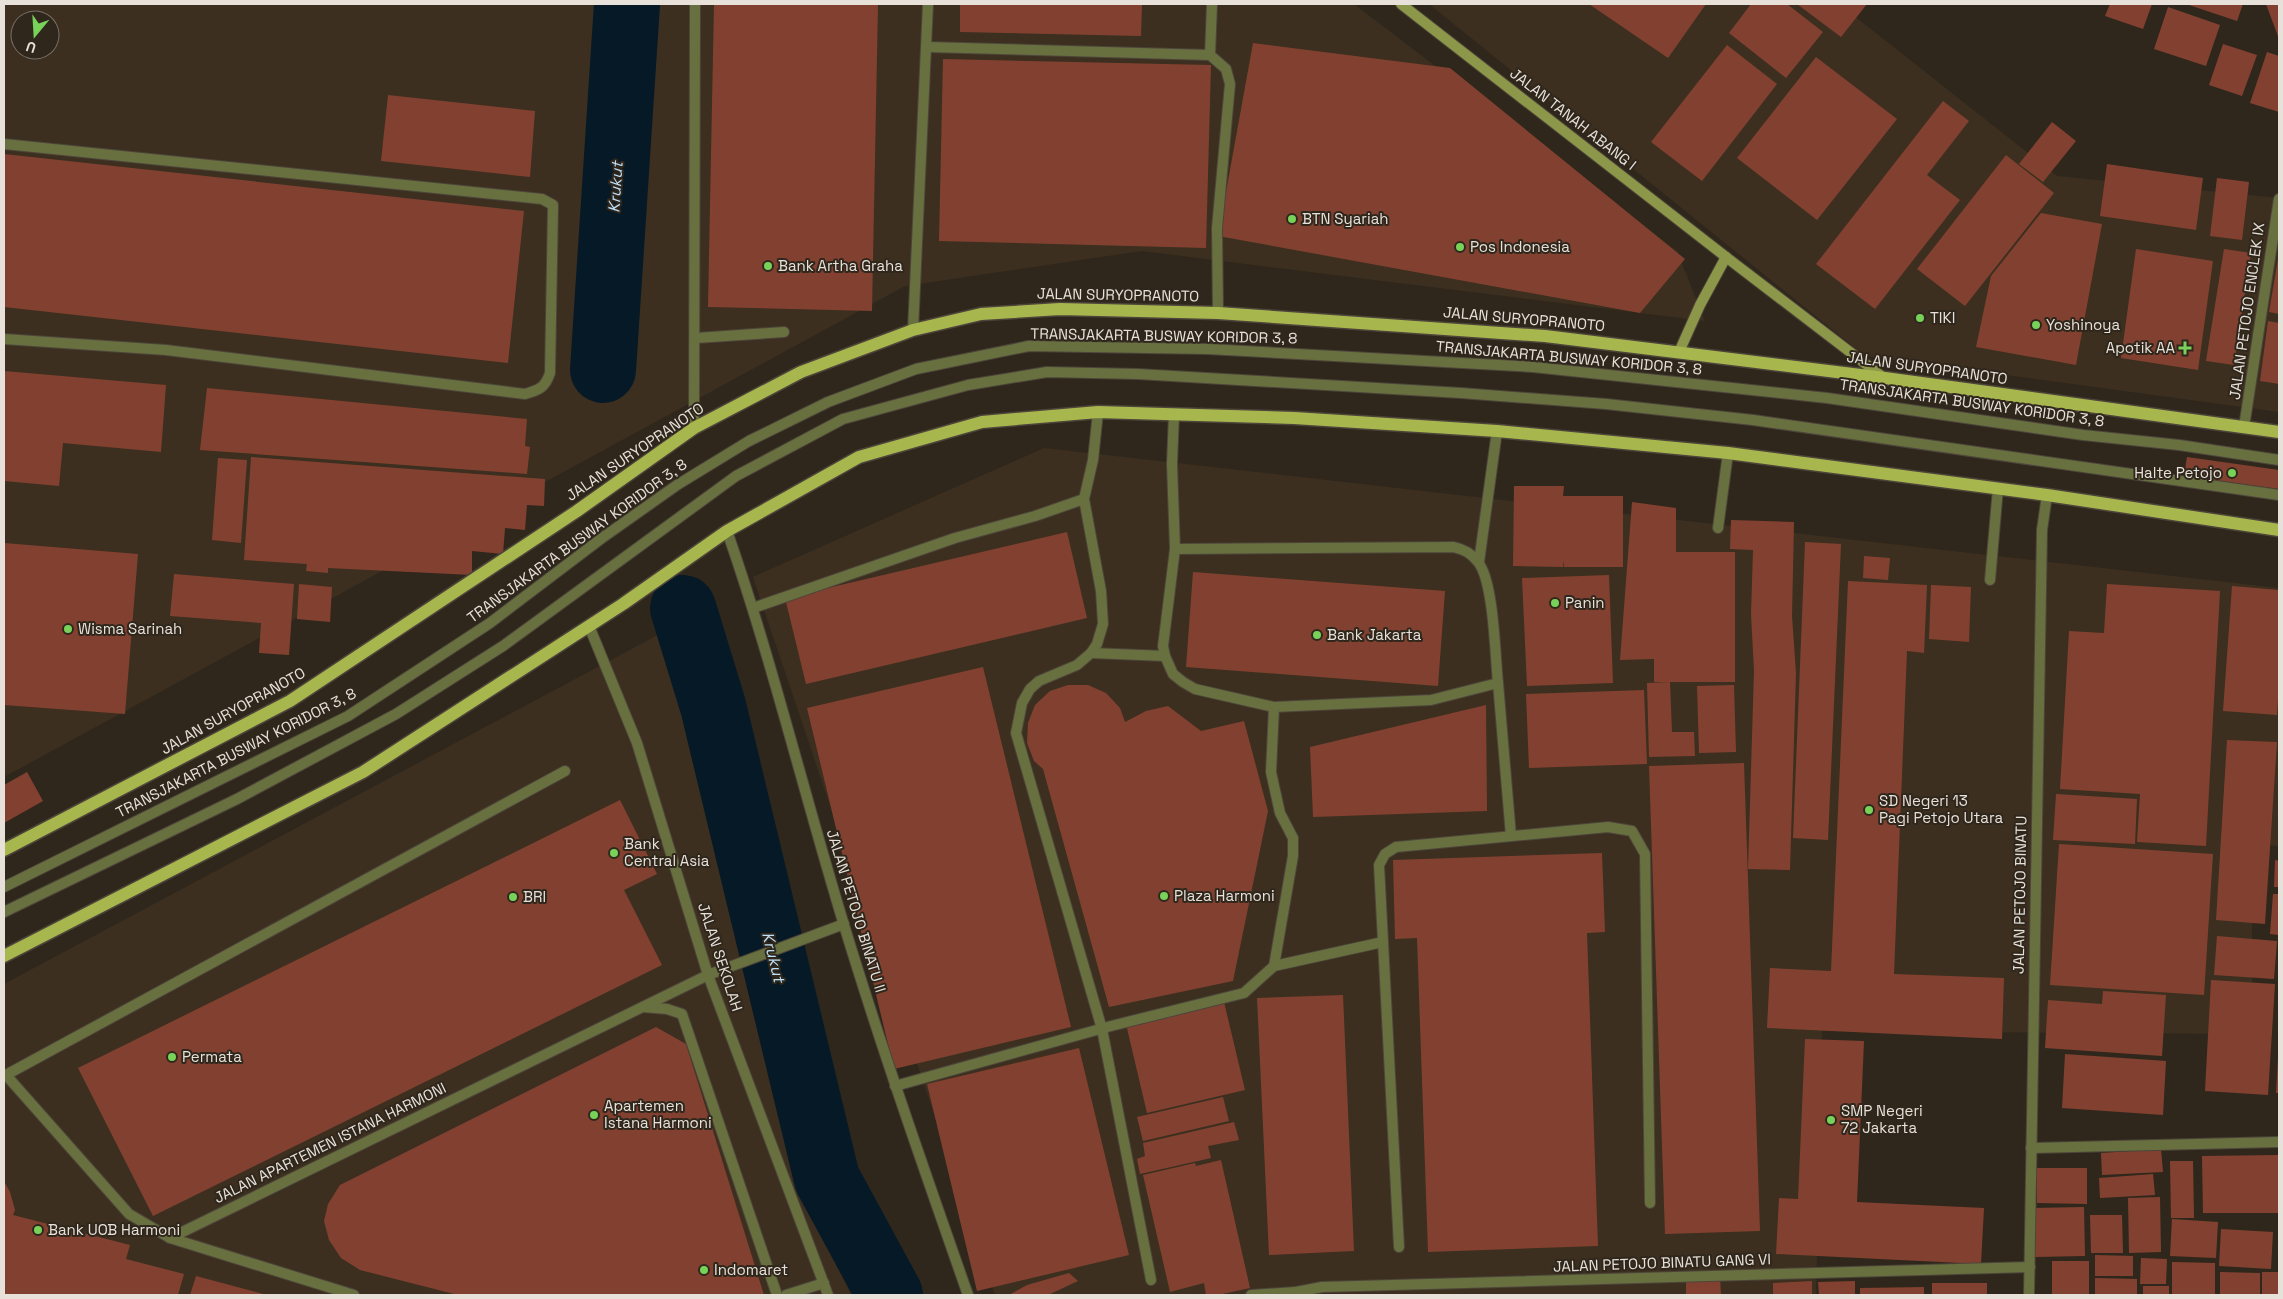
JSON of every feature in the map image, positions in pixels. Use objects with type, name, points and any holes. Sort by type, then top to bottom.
[{"type":"main road","name":"JALAN SURYOPRANOTO","points":[[4,850],[290,701],[577,511],[694,428],[801,372],[913,330],[981,314],[1060,308],[1218,313],[1546,336],[1885,378],[2279,432]]},
{"type":"main road","points":[[4,956],[362,772],[623,604],[727,531],[860,457],[982,422],[1098,412],[1304,419],[1497,431],[1728,453],[1998,488],[2279,530]]},
{"type":"street","points":[[694,428],[696,338],[695,4]]},
{"type":"street","points":[[913,330],[928,4]]},
{"type":"street","points":[[1210,54],[1212,4]]},
{"type":"street","name":"JALAN TANAH ABANG I","points":[[1405,5],[1726,257],[1885,378]]},
{"type":"street","points":[[927,47],[1210,54],[1226,69],[1230,84],[1217,228],[1218,313]]},
{"type":"street","points":[[4,144],[542,199],[553,205],[550,373],[547,383],[540,390],[525,394],[166,350],[4,339]]},
{"type":"street","name":"JALAN PETOJO ENCLEK IX","points":[[2244,427],[2279,199]]},
{"type":"street","points":[[1679,352],[1700,305],[1726,257]]},
{"type":"street","points":[[696,338],[784,332]]},
{"type":"street","name":"TRANSJAKARTA BUSWAY KORIDOR 3, 8","points":[[4,887],[348,716],[490,623],[602,538],[670,490],[749,441],[828,402],[916,369],[1029,346],[1208,349],[1533,367],[1827,398],[2082,436],[2179,445],[2279,460]]},
{"type":"street","points":[[4,912],[237,799],[396,714],[503,646],[736,476],[844,420],[968,385],[1047,372],[1138,374],[1460,393],[1596,404],[1753,420],[2279,495]]},
{"type":"street","points":[[1098,412],[1093,460],[1084,499],[1100,591],[1103,624],[1097,644],[1091,653],[1076,665],[1039,682],[1030,689],[1022,704],[1016,733],[1102,1029],[1151,1280]]},
{"type":"street","points":[[1174,414],[1172,464],[1175,549],[1163,646],[1173,674],[1195,689],[1274,707],[1431,700],[1498,683]]},
{"type":"street","points":[[1479,562],[1497,431]]},
{"type":"street","points":[[1718,528],[1728,453]]},
{"type":"street","points":[[1990,580],[1998,488]]},
{"type":"street","name":"JALAN PETOJO BINATU","points":[[2029,1295],[2030,1148],[2042,540],[2047,495]]},
{"type":"street","points":[[753,608],[955,538],[1035,516],[1084,499]]},
{"type":"street","name":"JALAN PETOJO BINATU II","points":[[727,531],[753,608],[844,924],[895,1086],[968,1295]]},
{"type":"street","points":[[1175,549],[1453,547],[1466,550],[1479,562],[1485,574],[1489,590],[1511,836]]},
{"type":"street","name":"JALAN SEKOLAH","points":[[589,626],[637,743],[711,974],[828,1295]]},
{"type":"street","points":[[1091,653],[1165,656]]},
{"type":"street","points":[[1274,707],[1272,772],[1280,813],[1293,838],[1294,856],[1274,966]]},
{"type":"street","points":[[354,1295],[170,1238],[129,1214],[5,1076],[565,770]]},
{"type":"street","points":[[1399,1247],[1379,865],[1385,854],[1396,846],[1608,827],[1632,831],[1645,854],[1650,1203]]},
{"type":"street","name":"JALAN APARTEMEN ISTANA HARMONI","points":[[170,1238],[711,974],[844,924]]},
{"type":"street","points":[[895,1086],[1102,1029],[1244,994],[1274,966],[1383,942]]},
{"type":"street","points":[[642,1007],[667,1009],[682,1014],[778,1295]]},
{"type":"street","points":[[2030,1148],[2279,1142]]},
{"type":"street","name":"JALAN PETOJO BINATU GANG VI","points":[[1251,1295],[1296,1294],[1322,1287],[2030,1267]]},
{"type":"street","points":[[786,1295],[824,1283]]},
{"type":"shaded area","points":[[4,4],[1354,4],[1677,251],[1705,321],[1142,251],[905,286],[4,777]]},
{"type":"shaded area","points":[[1429,4],[1839,4],[2057,176],[2279,198],[2279,412],[1865,356]]},
{"type":"shaded area","points":[[1044,448],[2279,588],[2279,846],[2252,844],[2252,1034],[1822,1031],[1816,1295],[995,1295],[753,577]]},
{"type":"shaded area","points":[[667,630],[684,710],[807,1205],[851,1295],[4,1295],[4,984]]},
{"type":"building","points":[[714,4],[878,4],[872,311],[708,307]]},
{"type":"building","points":[[960,4],[1142,4],[1141,36],[960,32]]},
{"type":"building","points":[[1589,4],[1706,4],[1668,58]]},
{"type":"building","points":[[1751,4],[1787,4],[1823,32],[1786,78],[1729,33]]},
{"type":"building","points":[[1797,4],[1867,4],[1841,37]]},
{"type":"building","points":[[2110,4],[2152,4],[2143,29],[2105,16]]},
{"type":"building","points":[[2186,4],[2243,4],[2237,21]]},
{"type":"building","points":[[2266,4],[2279,4],[2279,39]]},
{"type":"building","points":[[2168,7],[2220,25],[2206,66],[2154,49]]},
{"type":"building","points":[[1253,43],[1450,68],[1685,259],[1640,313],[1218,236]]},
{"type":"building","points":[[2223,44],[2257,55],[2242,96],[2209,85]]},
{"type":"building","points":[[1727,45],[1777,84],[1702,181],[1651,142]]},
{"type":"building","points":[[2267,52],[2279,56],[2279,112],[2250,103]]},
{"type":"building","points":[[1816,57],[1897,119],[1817,220],[1737,158]]},
{"type":"building","points":[[943,59],[1211,65],[1206,248],[939,241]]},
{"type":"building","points":[[388,95],[535,111],[530,177],[381,161]]},
{"type":"building","points":[[1943,101],[1969,121],[1927,175],[1960,200],[1875,309],[1816,264]]},
{"type":"building","points":[[2052,122],[2076,141],[2043,182],[2019,164]]},
{"type":"building","points":[[4,154],[524,211],[508,363],[4,307]]},
{"type":"building","points":[[2006,155],[2054,193],[1965,306],[1917,269]]},
{"type":"building","points":[[2107,164],[2203,178],[2196,230],[2100,216]]},
{"type":"building","points":[[2217,178],[2249,182],[2242,240],[2210,236]]},
{"type":"building","points":[[2041,213],[2102,224],[2076,365],[1976,347],[1991,276]]},
{"type":"building","points":[[2136,249],[2213,261],[2198,370],[2121,358]]},
{"type":"building","points":[[2224,249],[2251,253],[2234,365],[2206,361]]},
{"type":"building","points":[[2279,259],[2279,314],[2269,312]]},
{"type":"building","points":[[2268,321],[2279,323],[2279,384],[2260,381]]},
{"type":"building","points":[[4,371],[166,385],[161,452],[63,443],[59,486],[4,481]]},
{"type":"building","points":[[207,388],[527,419],[525,446],[530,447],[527,474],[200,450]]},
{"type":"building","points":[[251,457],[545,479],[544,506],[527,505],[525,530],[505,528],[503,554],[472,551],[472,575],[328,568],[328,573],[306,571],[307,564],[244,560]]},
{"type":"building","name":"Halte Petojo","points":[[2187,457],[2279,470],[2279,489],[2184,476]]},
{"type":"building","points":[[218,458],[247,460],[241,543],[212,540]]},
{"type":"building","points":[[1514,486],[1564,486],[1563,496],[1623,496],[1623,567],[1564,567],[1564,560],[1563,567],[1513,566]]},
{"type":"building","points":[[1632,502],[1676,508],[1676,552],[1735,552],[1735,682],[1654,682],[1654,659],[1620,660]]},
{"type":"building","points":[[1731,520],[1794,522],[1792,616],[1796,673],[1790,870],[1748,869],[1754,671],[1751,614],[1753,550],[1730,549]]},
{"type":"building","points":[[1067,532],[1087,618],[806,684],[785,598]]},
{"type":"building","points":[[1805,542],[1841,544],[1828,840],[1793,838]]},
{"type":"building","name":"Wisma Sarinah","points":[[4,543],[138,554],[125,714],[4,705]]},
{"type":"building","points":[[1864,556],[1890,558],[1888,580],[1863,578]]},
{"type":"building","points":[[1193,572],[1445,591],[1438,686],[1186,667]]},
{"type":"building","points":[[174,574],[294,584],[289,655],[259,653],[261,623],[170,616]]},
{"type":"building","points":[[1609,575],[1613,683],[1527,686],[1522,578]]},
{"type":"building","name":"SD Negeri 13 Pagi Petojo Utara","points":[[1848,581],[1927,585],[1924,653],[1907,651],[1894,974],[2004,978],[2002,1039],[1767,1028],[1770,968],[1831,971]]},
{"type":"building","points":[[299,584],[332,587],[330,622],[297,619]]},
{"type":"building","points":[[2107,584],[2220,591],[2206,846],[2137,842],[2140,794],[2060,789],[2069,631],[2104,633]]},
{"type":"building","points":[[1931,585],[1971,587],[1969,642],[1929,639]]},
{"type":"building","points":[[2232,586],[2279,590],[2279,684],[2277,715],[2223,711]]},
{"type":"building","points":[[983,667],[1071,1027],[894,1069],[807,708]]},
{"type":"building","points":[[1670,682],[1672,732],[1694,732],[1695,756],[1649,757],[1647,683]]},
{"type":"building","name":"Plaza Harmoni","points":[[1068,685],[1088,685],[1106,693],[1120,708],[1125,722],[1146,711],[1168,706],[1201,731],[1244,721],[1268,811],[1233,981],[1109,1007],[1043,769],[1034,761],[1027,743],[1028,723],[1035,705],[1050,691]]},
{"type":"building","points":[[1734,685],[1736,752],[1699,753],[1697,686]]},
{"type":"building","points":[[1644,690],[1647,764],[1529,768],[1526,694]]},
{"type":"building","points":[[1486,705],[1487,811],[1313,817],[1310,747]]},
{"type":"building","points":[[2227,740],[2277,742],[2265,924],[2216,920]]},
{"type":"building","points":[[1744,763],[1760,1231],[1665,1234],[1649,766]]},
{"type":"building","points":[[27,772],[43,801],[4,823],[4,785]]},
{"type":"building","points":[[2056,794],[2137,799],[2135,844],[2053,840]]},
{"type":"building","points":[[620,800],[657,874],[624,890],[662,965],[153,1216],[78,1068]]},
{"type":"building","points":[[2059,844],[2213,854],[2204,995],[2050,985]]},
{"type":"building","points":[[1602,853],[1605,932],[1587,933],[1598,1246],[1428,1252],[1417,938],[1395,939],[1393,860]]},
{"type":"building","points":[[2275,860],[2279,861],[2279,887],[2274,887]]},
{"type":"building","points":[[2273,894],[2279,894],[2279,935],[2270,934]]},
{"type":"building","points":[[2217,936],[2277,941],[2274,979],[2214,975]]},
{"type":"building","points":[[2211,980],[2275,984],[2268,1095],[2205,1091]]},
{"type":"building","points":[[2103,991],[2166,995],[2162,1056],[2045,1048],[2048,1000],[2102,1004]]},
{"type":"building","points":[[1343,995],[1354,1251],[1269,1255],[1257,998]]},
{"type":"building","points":[[1224,1002],[1245,1090],[1147,1113],[1126,1024]]},
{"type":"building","name":"Apartemen Istana Harmoni","points":[[656,1027],[686,1044],[764,1295],[458,1295],[360,1270],[341,1258],[329,1240],[324,1221],[328,1204],[340,1185]]},
{"type":"building","name":"SMP Negeri 72 Jakarta","points":[[1805,1039],[1864,1041],[1857,1202],[1984,1208],[1981,1264],[1776,1254],[1779,1198],[1798,1199]]},
{"type":"building","points":[[1079,1048],[1129,1255],[977,1291],[927,1084]]},
{"type":"building","points":[[2065,1054],[2166,1061],[2163,1115],[2062,1108]]},
{"type":"building","points":[[2278,1058],[2279,1093],[2276,1093]]},
{"type":"building","points":[[1223,1097],[1229,1121],[1143,1141],[1137,1117]]},
{"type":"building","points":[[1234,1122],[1239,1140],[1208,1146],[1211,1158],[1140,1174],[1137,1159],[1145,1156],[1143,1143]]},
{"type":"building","points":[[2161,1149],[2163,1172],[2102,1175],[2101,1153]]},
{"type":"building","points":[[2279,1155],[2279,1213],[2203,1213],[2202,1156]]},
{"type":"building","points":[[1221,1160],[1250,1288],[1218,1295],[1206,1295],[1204,1283],[1170,1292],[1143,1175],[1195,1163],[1196,1166]]},
{"type":"building","points":[[2170,1161],[2193,1161],[2194,1218],[2171,1218]]},
{"type":"building","points":[[2037,1168],[2087,1168],[2087,1204],[2037,1203]]},
{"type":"building","points":[[2153,1174],[2155,1195],[2100,1198],[2099,1178]]},
{"type":"building","name":"Bank UOB Harmoni","points":[[4,1181],[10,1192],[15,1210],[13,1215],[130,1245],[126,1259],[184,1274],[178,1295],[4,1295]]},
{"type":"building","points":[[2160,1197],[2161,1252],[2129,1253],[2128,1198]]},
{"type":"building","points":[[2084,1207],[2085,1256],[2035,1257],[2034,1208]]},
{"type":"building","points":[[2090,1215],[2122,1215],[2123,1253],[2091,1253]]},
{"type":"building","points":[[2172,1219],[2218,1222],[2216,1258],[2170,1256]]},
{"type":"building","points":[[2221,1229],[2273,1232],[2271,1269],[2219,1266]]},
{"type":"building","points":[[2095,1255],[2133,1256],[2133,1276],[2095,1276]]},
{"type":"building","points":[[2141,1258],[2167,1259],[2166,1284],[2140,1284]]},
{"type":"building","points":[[2052,1261],[2089,1261],[2089,1295],[2052,1295]]},
{"type":"building","points":[[2172,1262],[2215,1263],[2215,1295],[2172,1295]]},
{"type":"building","points":[[2220,1272],[2260,1273],[2260,1295],[2220,1295]]},
{"type":"building","points":[[2262,1272],[2279,1272],[2279,1295],[2262,1295]]},
{"type":"building","points":[[1069,1273],[1078,1281],[1048,1295],[1009,1295],[1027,1285]]},
{"type":"building","points":[[196,1276],[267,1295],[190,1295]]},
{"type":"building","points":[[1720,1276],[1721,1295],[1686,1295],[1686,1277]]},
{"type":"building","points":[[2095,1278],[2137,1279],[2137,1295],[2095,1294]]},
{"type":"building","points":[[1812,1281],[1812,1295],[1773,1295],[1773,1283]]},
{"type":"building","points":[[1855,1281],[1855,1295],[1819,1295],[1818,1282]]},
{"type":"building","points":[[1932,1283],[1987,1283],[1987,1295],[1932,1295]]},
{"type":"building","points":[[2143,1286],[2169,1286],[2169,1295],[2143,1295]]},
{"type":"building","points":[[1924,1287],[1924,1295],[1860,1295],[1860,1288]]},
{"type":"waterway","name":"Krukut","points":[[603,370],[627,4]]},
{"type":"waterway","name":"Krukut","points":[[683,608],[713,706],[827,1179],[890,1295]]},
{"type":"place","name":"BTN Syariah","points":[[1292,219]]},
{"type":"place","name":"Pos Indonesia","points":[[1460,247]]},
{"type":"place","name":"Bank Artha Graha","points":[[768,266]]},
{"type":"place","name":"TIKI","points":[[1920,318]]},
{"type":"place","name":"Yoshinoya","points":[[2036,325]]},
{"type":"place","name":"Apotik AA","points":[[2185,348]]},
{"type":"place","name":"Halte Petojo","points":[[2232,473]]},
{"type":"place","name":"Panin","points":[[1555,603]]},
{"type":"place","name":"Wisma Sarinah","points":[[68,629]]},
{"type":"place","name":"Bank Jakarta","points":[[1317,635]]},
{"type":"place","name":"SD Negeri 13 Pagi Petojo Utara","points":[[1869,810]]},
{"type":"place","name":"Bank Central Asia","points":[[614,853]]},
{"type":"place","name":"Plaza Harmoni","points":[[1164,896]]},
{"type":"place","name":"BRI","points":[[513,897]]},
{"type":"place","name":"Permata","points":[[172,1057]]},
{"type":"place","name":"Apartemen Istana Harmoni","points":[[594,1115]]},
{"type":"place","name":"SMP Negeri 72 Jakarta","points":[[1831,1120]]},
{"type":"place","name":"Bank UOB Harmoni","points":[[38,1230]]},
{"type":"place","name":"Indomaret","points":[[704,1270]]}]
